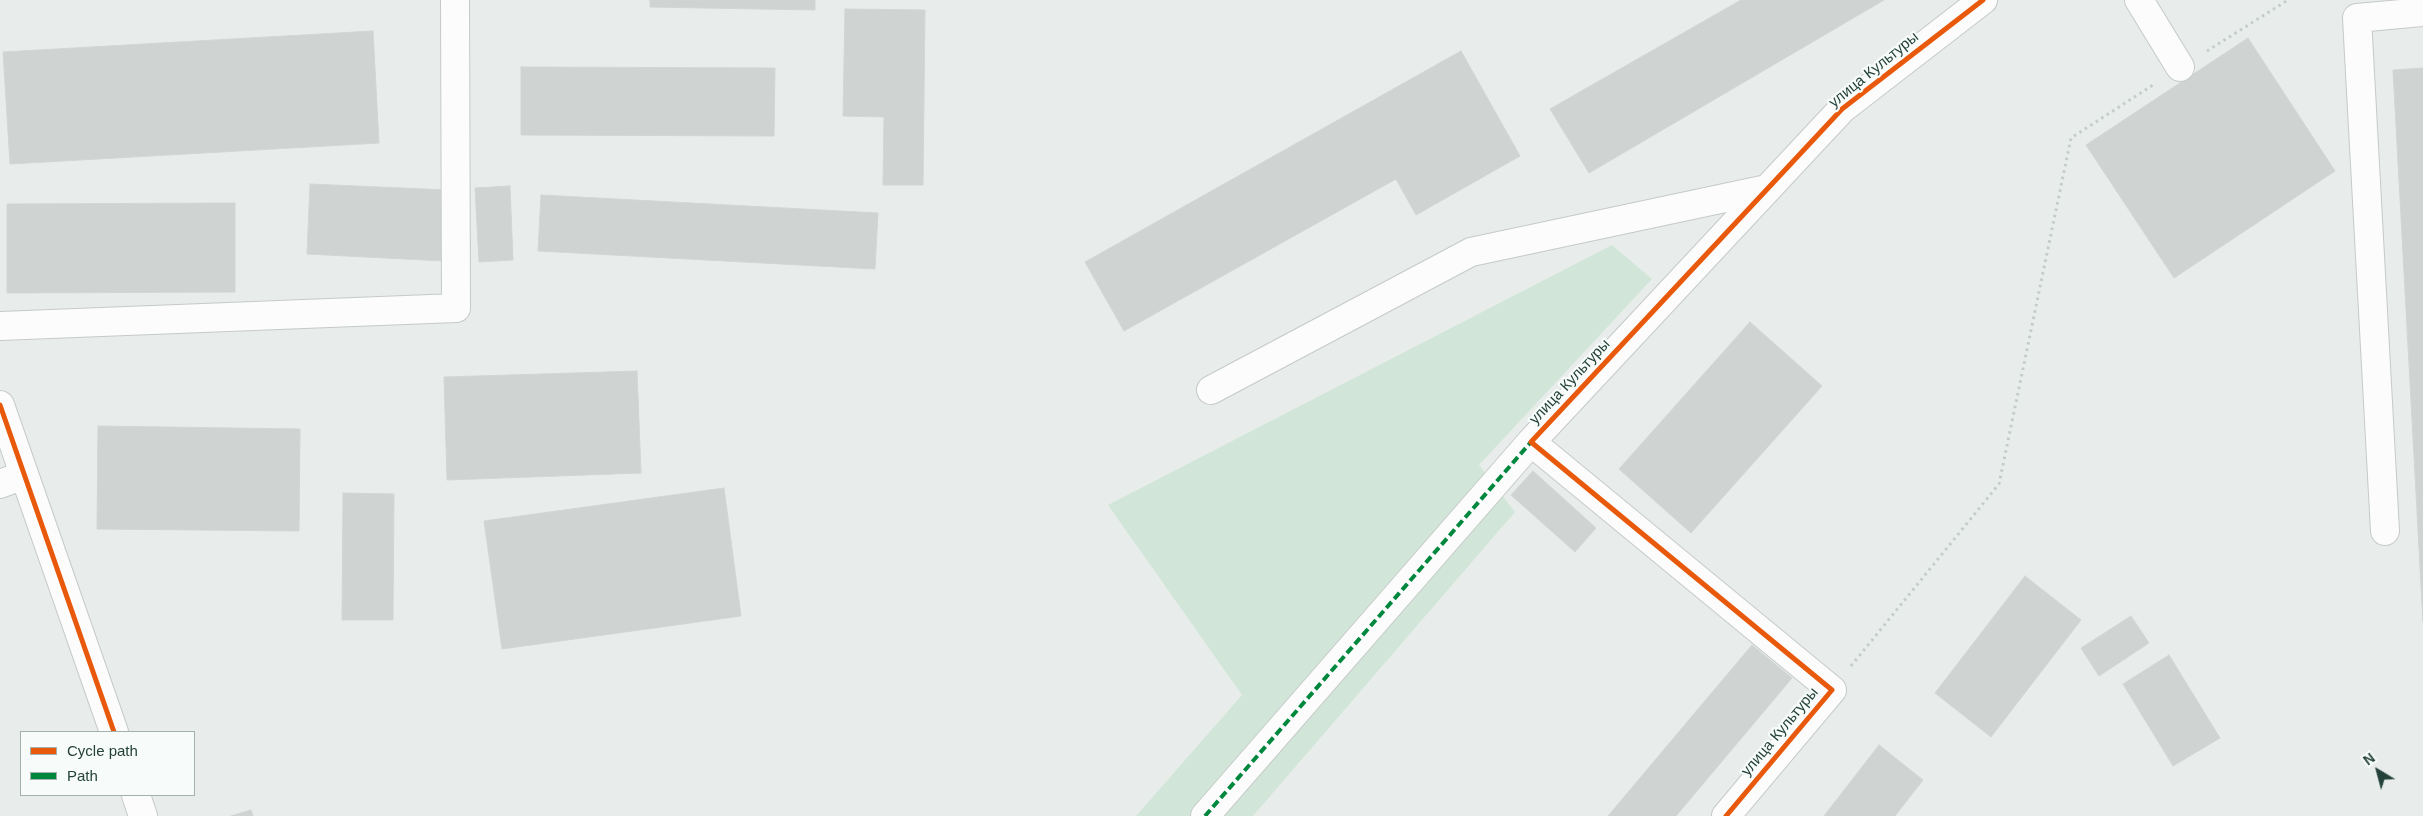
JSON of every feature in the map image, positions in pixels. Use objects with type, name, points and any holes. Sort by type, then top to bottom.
[{"type":"street","points":[[0,326],[456,308],[455,0]]},
{"type":"street","name":"улица Культуры","points":[[1726,816],[1832,690],[1531,442],[1842,109],[1983,0]]},
{"type":"street","points":[[2139,0],[2180,67]]},
{"type":"street","points":[[2385,530],[2357,18],[2423,12]]},
{"type":"street","points":[[1211,390],[1470,252],[1767,188]]},
{"type":"street","points":[[0,406],[12,479],[114,731]]},
{"type":"street","points":[[1206,816],[1531,442]]},
{"type":"street","points":[[136,796],[143,816]]},
{"type":"path","points":[[1832,690],[1999,484],[2070,138],[2288,0]]},
{"type":"green space","points":[[1612,245],[1652,279],[1479,465],[1515,512],[1253,816],[1136,816],[1242,695],[1108,505]]},
{"type":"building","points":[[650,0],[815,0],[815,10],[650,7]]},
{"type":"building","points":[[1741,0],[1884,0],[1589,173],[1550,109]]},
{"type":"building","points":[[845,9],[925,10],[923,185],[883,185],[884,117],[843,116]]},
{"type":"building","points":[[373,31],[379,143],[10,164],[3,52]]},
{"type":"building","points":[[2248,38],[2335,171],[2174,278],[2086,145]]},
{"type":"building","points":[[1461,51],[1520,156],[1416,215],[1396,179],[1124,331],[1085,262]]},
{"type":"building","points":[[521,67],[775,68],[774,136],[521,135]]},
{"type":"building","points":[[2423,68],[2423,622],[2393,70]]},
{"type":"building","points":[[310,184],[448,190],[444,261],[307,254]]},
{"type":"building","points":[[510,186],[513,260],[479,262],[475,188]]},
{"type":"building","points":[[541,195],[878,213],[875,269],[538,251]]},
{"type":"building","points":[[235,203],[235,292],[7,293],[7,204]]},
{"type":"building","points":[[1750,322],[1822,386],[1691,533],[1619,469]]},
{"type":"building","points":[[637,371],[641,473],[447,480],[444,377]]},
{"type":"building","points":[[98,426],[300,429],[299,531],[97,529]]},
{"type":"building","points":[[1533,471],[1596,528],[1575,552],[1511,495]]},
{"type":"building","points":[[724,488],[741,616],[502,649],[484,521]]},
{"type":"building","points":[[343,493],[394,494],[393,620],[342,620]]},
{"type":"building","points":[[2025,576],[2081,620],[1991,737],[1935,693]]},
{"type":"building","points":[[2131,616],[2149,643],[2099,676],[2081,648]]},
{"type":"building","points":[[1752,645],[1792,678],[1676,816],[1608,816]]},
{"type":"building","points":[[2169,655],[2220,738],[2173,766],[2123,684]]},
{"type":"building","points":[[1879,745],[1923,780],[1895,816],[1824,816]]},
{"type":"building","points":[[251,810],[253,816],[231,816]]},
{"type":"marked path","points":[[1205,816],[1531,442]]},
{"type":"cycle path","points":[[1726,816],[1832,690],[1531,442],[1842,109],[1983,0]]},
{"type":"cycle path","points":[[0,405],[114,731]]}]
